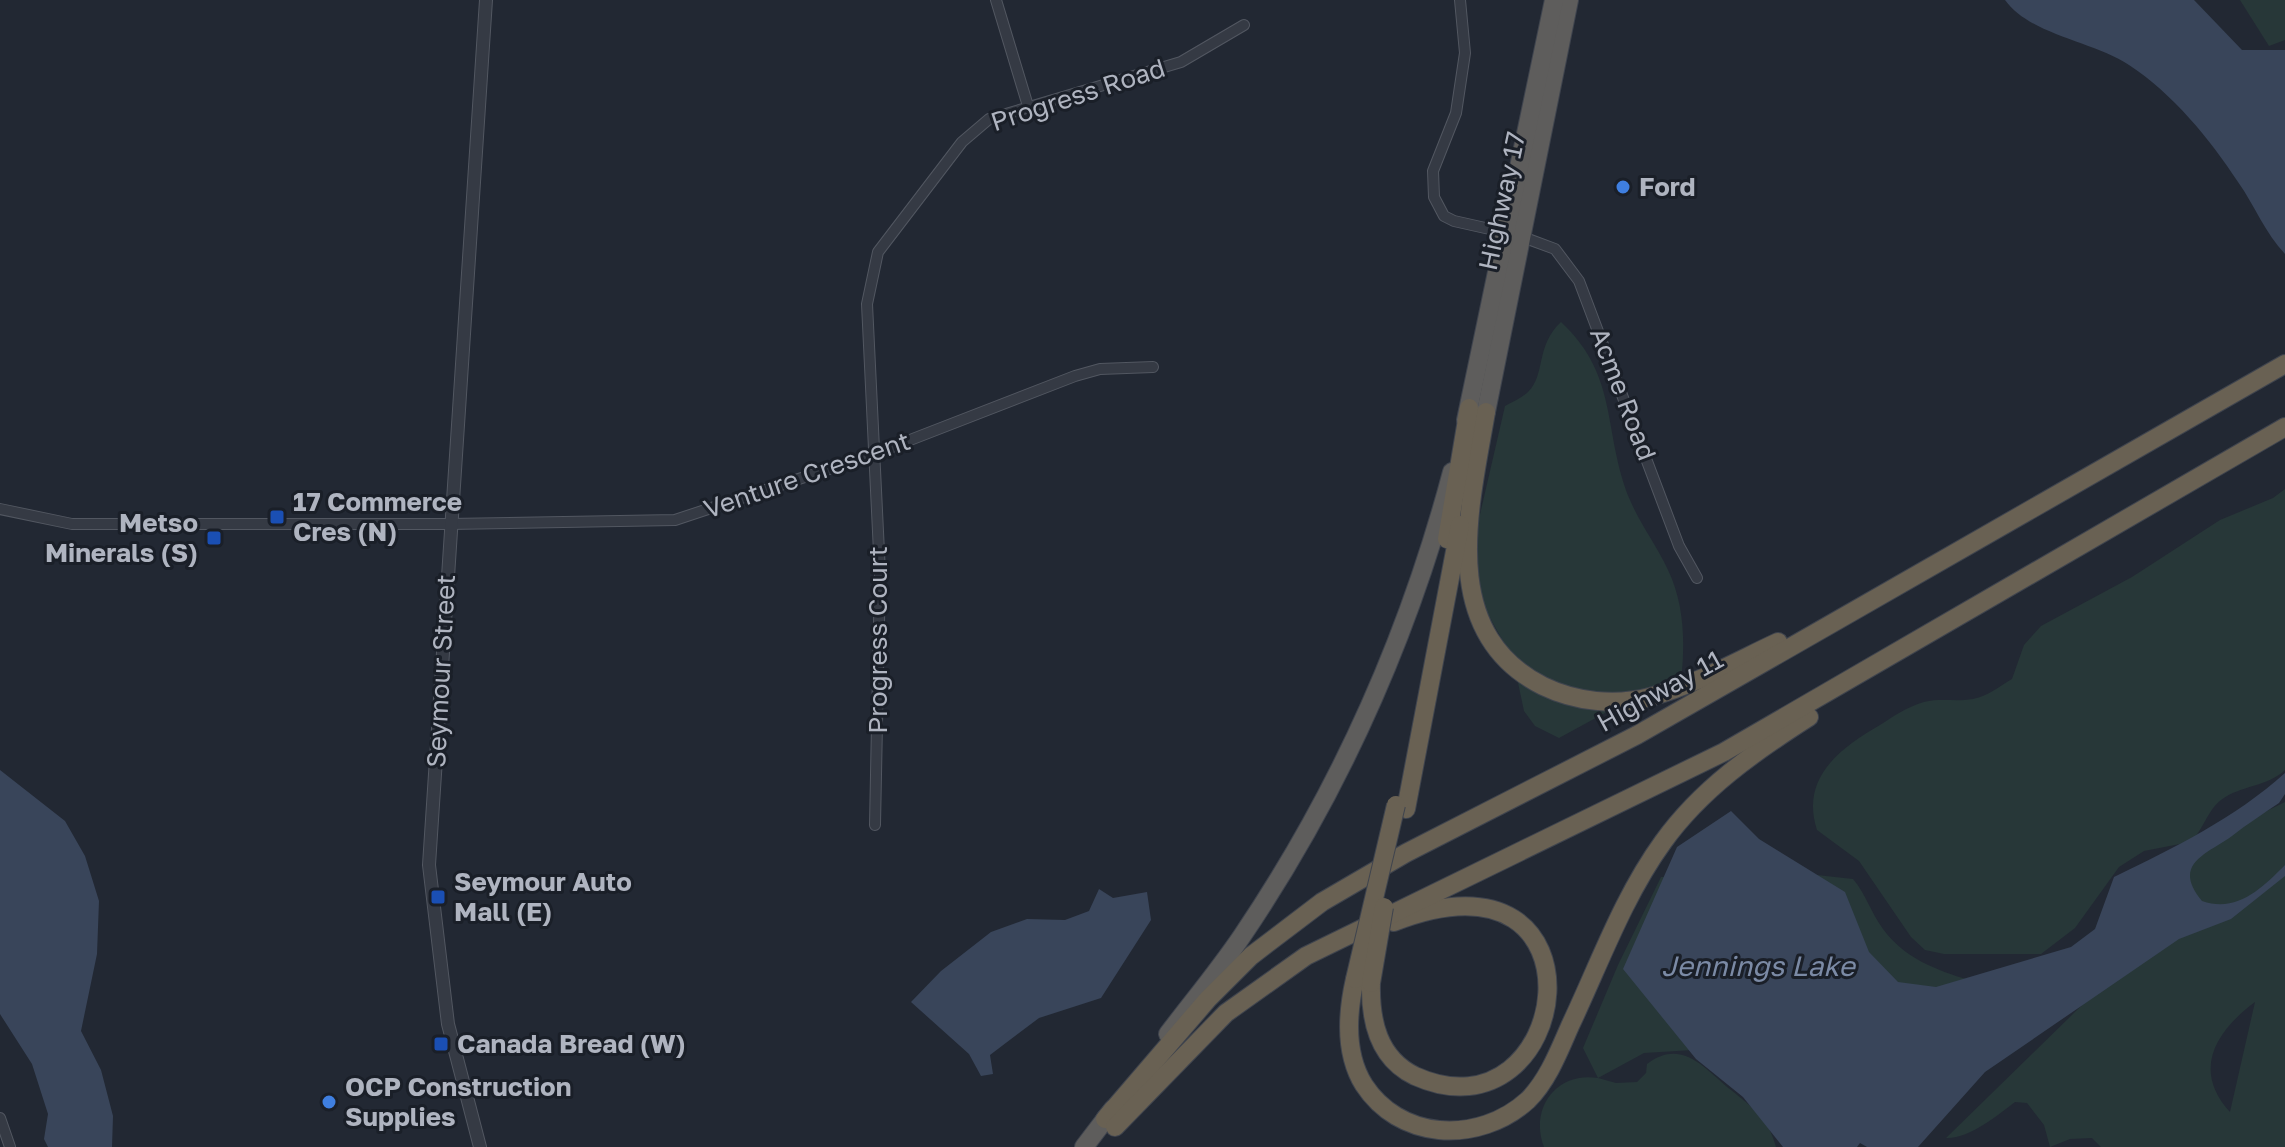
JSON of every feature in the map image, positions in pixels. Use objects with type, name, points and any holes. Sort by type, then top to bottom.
[{"type":"highway","name":"Highway 17","points":[[1110,1123],[1241,938],[1339,774],[1404,624],[1477,410],[1554,0]]},
{"type":"highway","name":"Highway 17","points":[[1512,234],[1569,0]]},
{"type":"highway","name":"Highway 11","points":[[1095,1147],[1110,1123],[1208,999],[1251,956],[1322,902],[1406,853],[1637,735],[2285,364]]},
{"type":"highway","points":[[1477,410],[1469,523],[1469,574],[1474,603],[1485,631],[1503,655],[1526,675],[1563,694],[1620,702],[1675,689],[1953,556]]},
{"type":"highway","points":[[1477,410],[1401,807],[1363,981],[1349,1010],[1350,1050],[1359,1076],[1384,1108],[1419,1127],[1449,1131],[1478,1127],[1504,1117],[1538,1088],[1645,870],[1693,806],[1725,776],[1767,745],[1986,602]]},
{"type":"highway","name":"Highway 11","points":[[1110,1123],[1249,995],[1330,942],[1724,752],[2285,427]]},
{"type":"highway","points":[[1249,995],[1396,921],[1440,907],[1468,905],[1507,917],[1535,945],[1549,986],[1548,1016],[1536,1044],[1504,1076],[1479,1085],[1440,1085],[1413,1075],[1389,1056],[1372,1017],[1363,981]]},
{"type":"highway","points":[[1084,1147],[1110,1123]]},
{"type":"street","name":"Seymour Street","points":[[480,1147],[448,1024],[429,865],[449,524],[486,0]]},
{"type":"street","points":[[996,0],[1028,106]]},
{"type":"street","points":[[1460,0],[1465,53],[1456,113],[1433,171],[1434,197],[1444,216],[1454,221],[1512,234]]},
{"type":"street","name":"Progress Road","points":[[874,454],[867,304],[878,252],[962,142],[989,119],[1181,62],[1244,25]]},
{"type":"street","name":"Acme Road","points":[[1512,234],[1555,249],[1579,281],[1679,546],[1697,578]]},
{"type":"street","name":"Venture Crescent","points":[[0,509],[72,524],[449,524],[675,520],[874,454],[1075,376],[1100,369],[1153,367]]},
{"type":"street","name":"Progress Court","points":[[874,454],[880,573],[875,825]]},
{"type":"street","points":[[0,1118],[10,1147]]},
{"type":"shaded area","points":[[2240,0],[2285,0],[2285,40],[2269,46]]},
{"type":"shaded area","points":[[1561,322],[1593,363],[1630,500],[1664,561],[1677,594],[1683,645],[1682,671],[1559,738],[1535,726],[1524,711],[1513,659],[1466,575],[1505,406],[1523,396],[1534,385],[1547,341]]},
{"type":"shaded area","points":[[2285,489],[2285,770],[2270,780],[2221,800],[2190,842],[2144,851],[2119,867],[2075,928],[2041,954],[1944,954],[1925,950],[1911,937],[1859,861],[1817,830],[1813,812],[1814,795],[1827,767],[1851,744],[1912,706],[1930,701],[1973,699],[1993,691],[2012,679],[2024,645],[2041,626],[2132,577],[2220,520],[2273,498]]},
{"type":"shaded area","points":[[2285,802],[2285,1147],[2101,1147],[2092,1138],[2070,1139],[2050,1147],[2044,1125],[2027,1103],[2015,1102],[1964,1135],[1946,1138],[2162,927],[2137,917],[2214,837]],"holes":[[[2255,1002],[2230,1112],[2212,1081],[2213,1052],[2229,1026]]]},
{"type":"shaded area","points":[[1799,873],[1853,879],[1883,929],[1901,948],[1933,967],[1969,980],[1693,1050],[1644,1053],[1598,1078],[1583,1048],[1618,965],[1661,877]]},
{"type":"shaded area","points":[[1671,1054],[1682,1055],[1702,1065],[1753,1109],[1769,1129],[1776,1147],[1544,1147],[1540,1119],[1550,1095],[1570,1080],[1598,1078],[1616,1083],[1637,1082],[1646,1073],[1647,1064]]},
{"type":"water","points":[[2005,0],[2194,0],[2242,50],[2285,50],[2285,254],[2215,150],[2160,89],[2114,57],[2030,22]]},
{"type":"water","points":[[0,770],[65,821],[85,856],[99,901],[97,954],[81,1031],[101,1070],[113,1116],[112,1147],[48,1147],[44,1139],[48,1114],[32,1064],[0,1014]]},
{"type":"water","name":"Jennings Lake","points":[[2285,773],[2285,794],[2279,803],[2203,855],[2191,869],[2190,878],[2202,901],[2226,904],[2248,896],[2285,865],[2285,876],[2231,919],[2179,939],[1985,1072],[1918,1147],[1867,1147],[1860,1143],[1857,1147],[1783,1147],[1743,1097],[1696,1059],[1623,969],[1677,847],[1731,811],[1759,839],[1845,892],[1869,952],[1898,982],[1936,987],[2071,947],[2095,929],[2114,877],[2225,818]]},
{"type":"water","points":[[1099,889],[1113,898],[1147,892],[1151,920],[1101,998],[1039,1018],[990,1055],[993,1074],[981,1076],[969,1054],[911,1002],[941,971],[991,932],[1027,919],[1065,920],[1089,911]]},
{"type":"place","name":"Ford","points":[[1623,187]]},
{"type":"place","name":"17 Commerce Cres (N)","points":[[277,517]]},
{"type":"place","name":"Metso Minerals (S)","points":[[214,538]]},
{"type":"place","name":"Seymour Auto Mall (E)","points":[[438,897]]},
{"type":"place","name":"Canada Bread (W)","points":[[441,1044]]},
{"type":"place","name":"OCP Construction Supplies","points":[[329,1102]]}]
